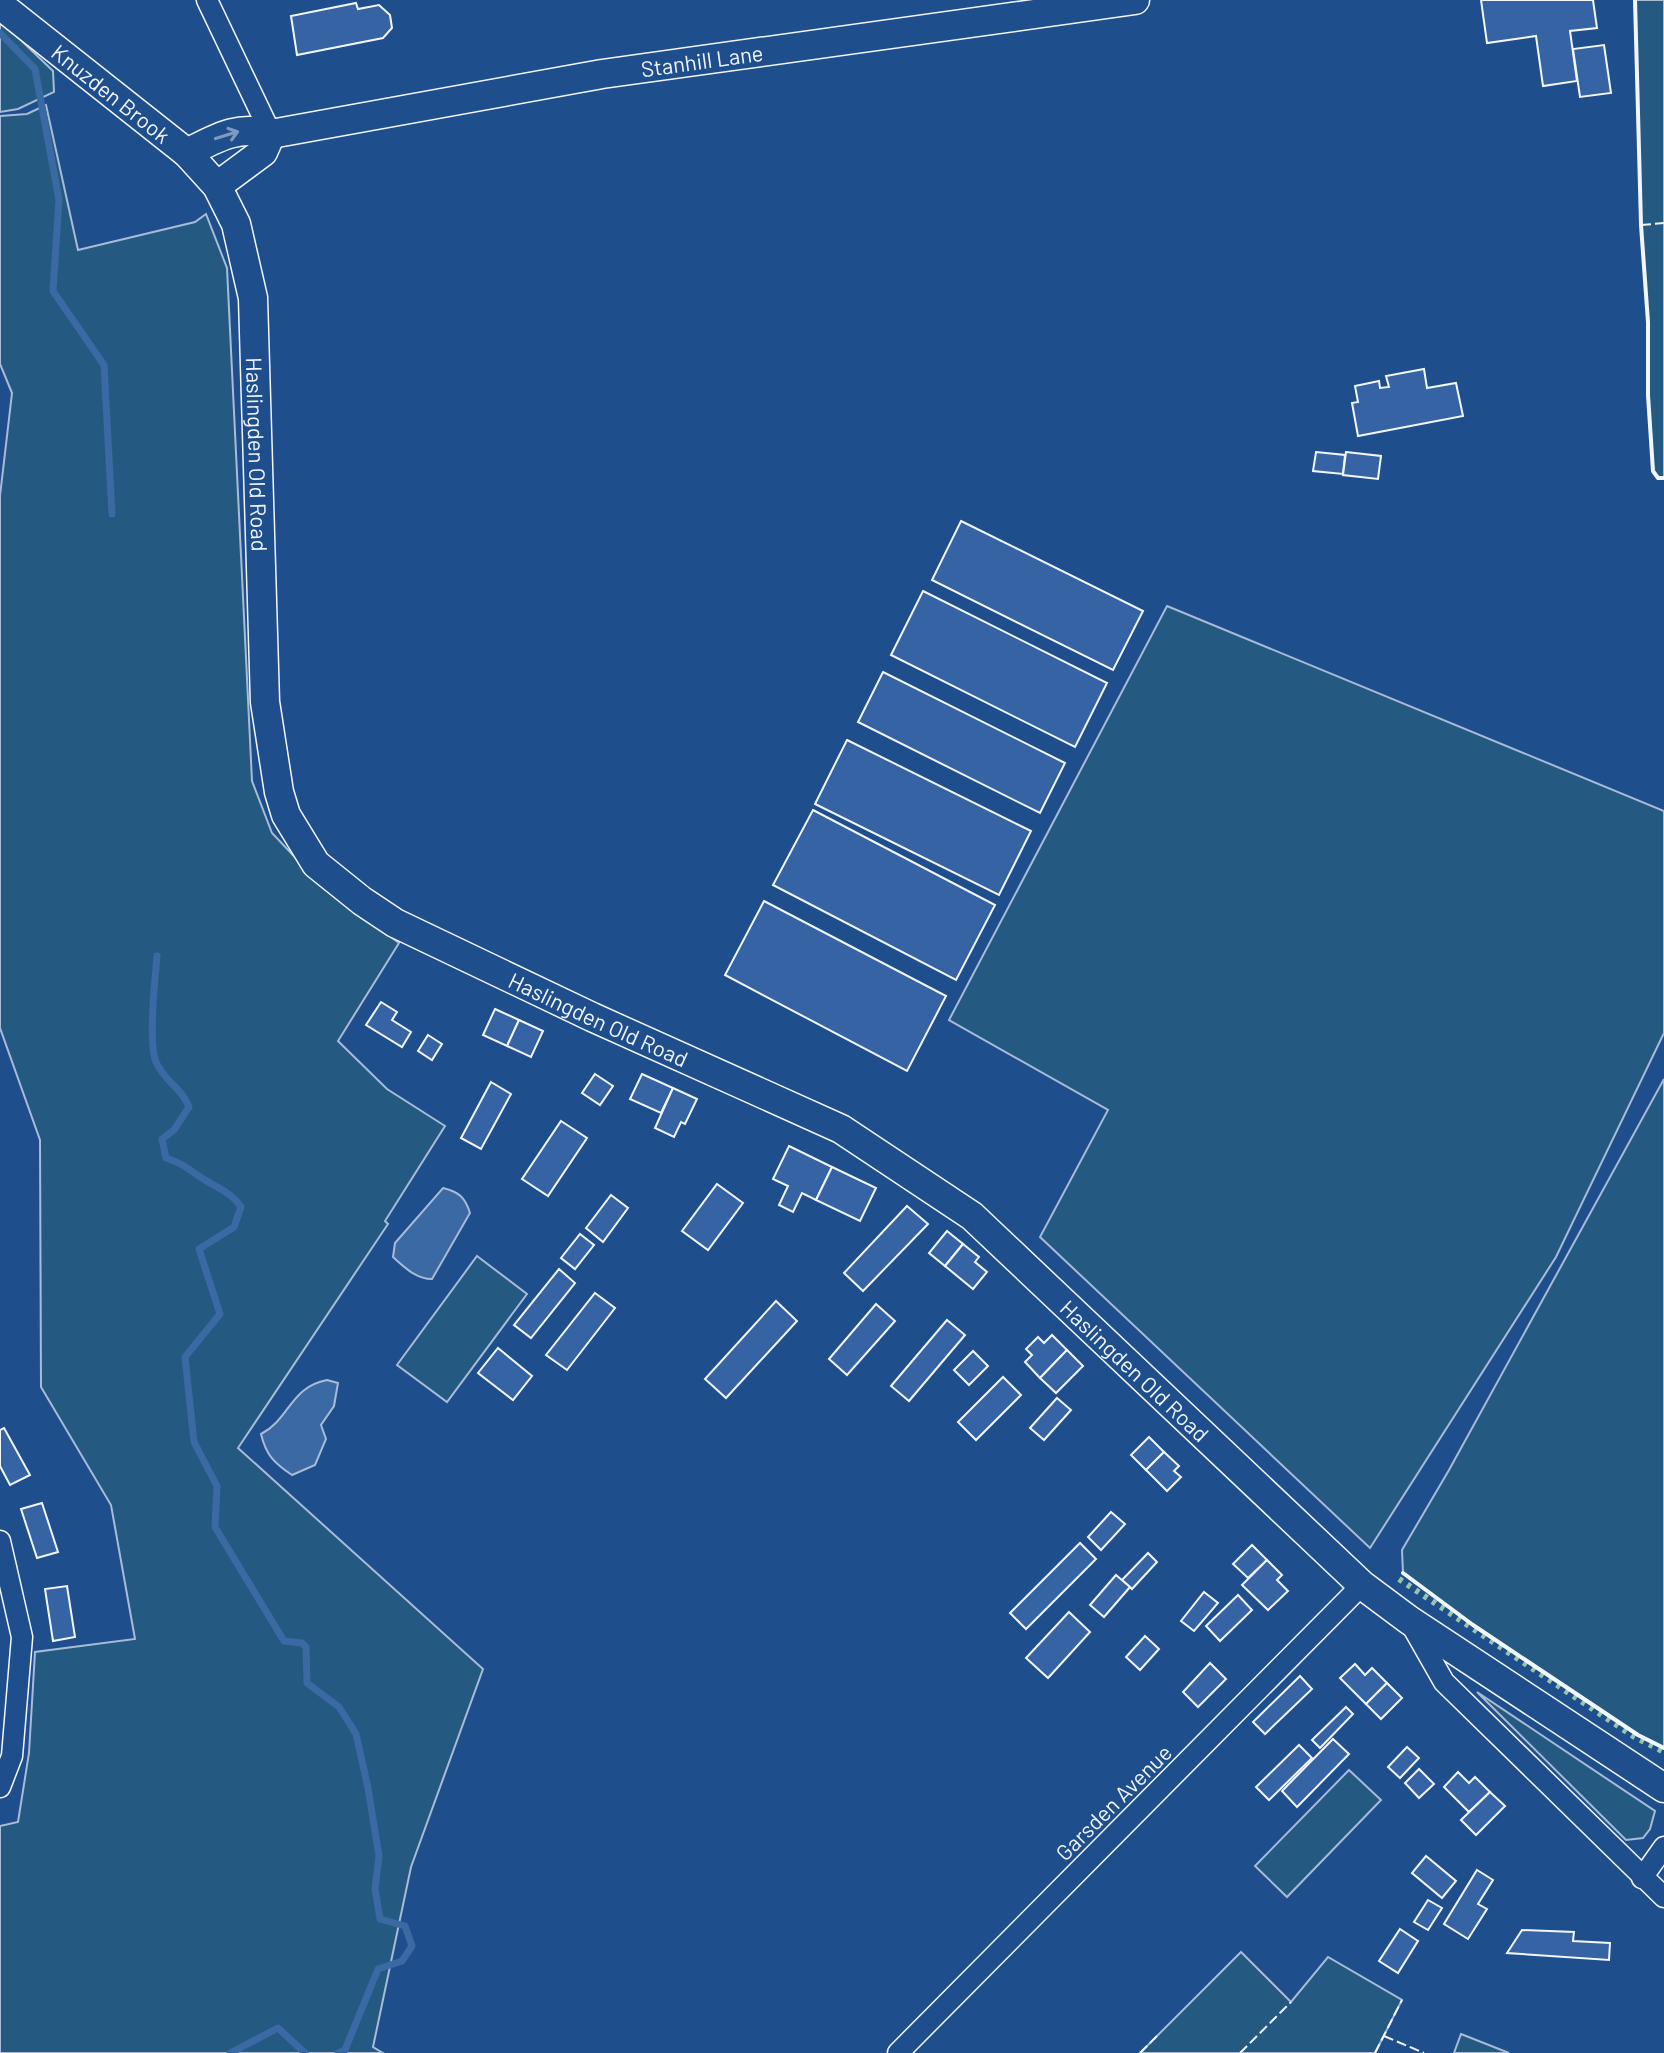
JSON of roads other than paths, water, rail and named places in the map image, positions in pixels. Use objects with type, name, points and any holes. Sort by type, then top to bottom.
[{"type":"main road","name":"Stanhill Lane","points":[[187,153],[251,129],[271,134],[602,74],[1135,0]]},
{"type":"main road","name":"Knuzden Brook","points":[[0,5],[187,153],[217,186]]},
{"type":"main road","points":[[217,186],[263,152],[271,134]]},
{"type":"main road","name":"Haslingden Old Road","points":[[217,186],[236,224],[253,298],[265,702],[274,766],[286,815],[316,864],[395,923],[592,1017],[841,1129],[972,1216],[1362,1585],[1409,1620],[1664,1788]]},
{"type":"street","points":[[207,0],[271,134]]},
{"type":"street","points":[[0,1541],[22,1637],[12,1756],[0,1787]]},
{"type":"street","name":"Garsden Avenue","points":[[898,2053],[1362,1585]]},
{"type":"street","name":"Haslingden Old Road","points":[[1409,1620],[1444,1682],[1664,1897]]},
{"type":"street","points":[[1642,1878],[1664,1847]]},
{"type":"waterway","name":"Knuzden Brook","points":[[0,33],[35,69],[59,200],[53,291],[104,365],[112,514]]},
{"type":"waterway","name":"Knuzden Brook","points":[[157,956],[152,1040],[154,1053],[159,1069],[189,1107],[174,1130],[162,1139],[166,1158],[224,1191],[241,1207],[234,1227],[199,1249],[220,1314],[185,1357],[194,1442],[217,1486],[215,1527],[284,1641],[302,1643],[306,1647],[307,1683],[339,1707],[356,1734],[379,1856],[375,1889],[380,1919],[405,1926],[412,1946],[402,1961],[378,1969],[345,2050],[338,2053]]},
{"type":"waterway","points":[[230,2053],[278,2028],[305,2053]]}]
